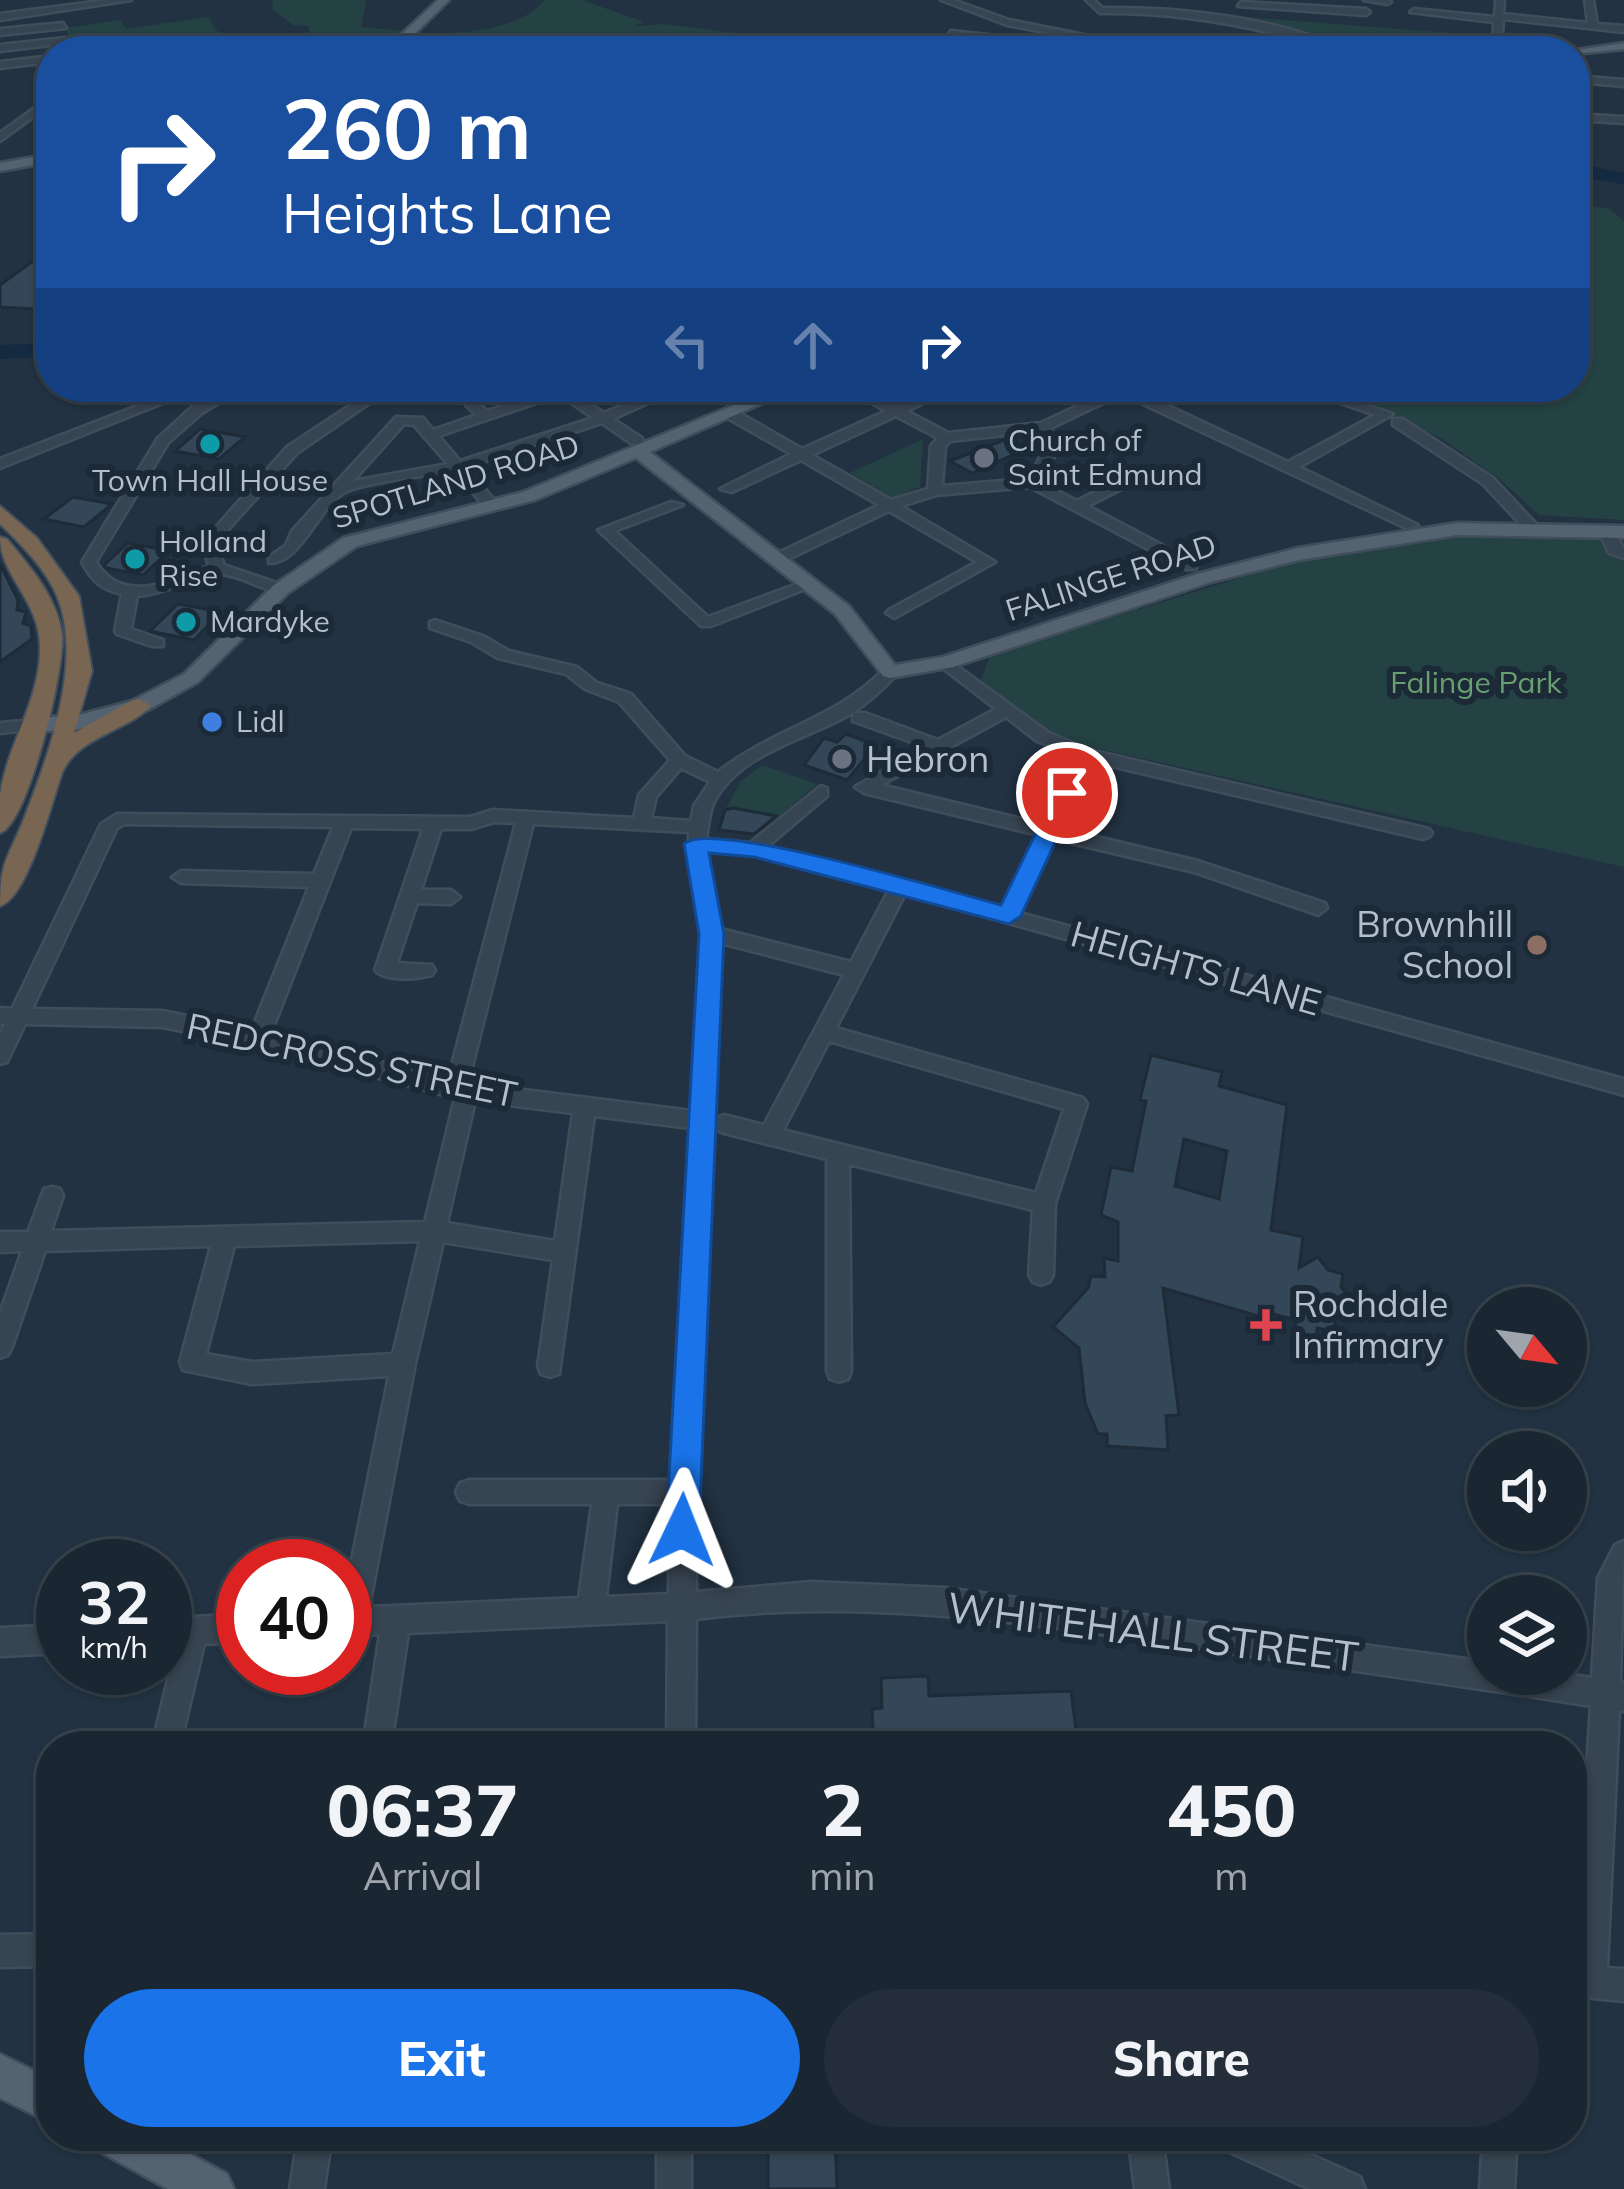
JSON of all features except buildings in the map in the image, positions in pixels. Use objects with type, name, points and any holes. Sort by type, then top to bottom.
[{"type":"highway","points":[[0,512],[30,542],[68,596],[81,670],[95,694],[112,705],[139,706]]},
{"type":"highway","points":[[0,543],[35,588],[53,636],[52,676],[0,824]]},
{"type":"highway","points":[[0,897],[36,820],[81,670]]},
{"type":"highway","points":[[55,762],[96,727],[139,706]]},
{"type":"main road","points":[[406,36],[444,0]]},
{"type":"main road","points":[[1590,49],[1624,46]]},
{"type":"main road","points":[[0,167],[36,160]]},
{"type":"main road","name":"SPOTLAND ROAD","points":[[35,725],[67,723],[139,706],[190,678],[281,589],[350,542],[596,472],[639,447],[758,402]]},
{"type":"main road","points":[[639,447],[850,619],[890,673]]},
{"type":"main road","points":[[596,472],[632,470],[677,480]]},
{"type":"main road","name":"FALINGE ROAD","points":[[890,673],[946,663],[1204,578],[1298,554],[1457,529],[1615,532]]},
{"type":"main road","points":[[0,2074],[36,2094]]},
{"type":"main road","points":[[142,2151],[212,2189]]},
{"type":"street","points":[[49,0],[59,11],[64,36]]},
{"type":"street","points":[[0,16],[127,0]]},
{"type":"street","points":[[945,0],[1006,22],[1088,36]]},
{"type":"street","points":[[1090,0],[1100,11],[1177,5],[1296,36]]},
{"type":"street","points":[[1368,0],[1387,2]]},
{"type":"street","points":[[1481,0],[1500,1],[1498,36]]},
{"type":"street","points":[[1589,0],[1593,25]]},
{"type":"street","points":[[1241,4],[1366,12]]},
{"type":"street","points":[[1414,12],[1624,28]]},
{"type":"street","points":[[0,32],[63,26]]},
{"type":"street","points":[[1064,36],[1069,32]]},
{"type":"street","points":[[951,34],[965,36]]},
{"type":"street","points":[[0,48],[36,47]]},
{"type":"street","points":[[0,64],[36,60]]},
{"type":"street","points":[[1590,80],[1624,83]]},
{"type":"street","points":[[1608,82],[1591,118],[1624,120]]},
{"type":"street","points":[[0,138],[36,112]]},
{"type":"street","points":[[15,114],[31,116]]},
{"type":"street","points":[[3,460],[156,402]]},
{"type":"street","points":[[211,402],[163,441],[89,562],[108,585],[130,592],[179,585],[217,568],[281,589]]},
{"type":"street","points":[[217,568],[209,543],[219,527],[292,450],[364,402]]},
{"type":"street","points":[[470,402],[484,416]]},
{"type":"street","points":[[430,435],[523,402]]},
{"type":"street","points":[[580,402],[639,447]]},
{"type":"street","points":[[337,488],[455,467],[642,402]]},
{"type":"street","points":[[880,402],[946,437],[1044,428],[1094,402]]},
{"type":"street","points":[[727,489],[917,402]]},
{"type":"street","points":[[1150,402],[1411,525]]},
{"type":"street","points":[[1345,402],[1392,418],[1487,481],[1532,528]]},
{"type":"street","points":[[731,414],[988,562],[894,613]]},
{"type":"street","points":[[1288,468],[1392,418]]},
{"type":"street","points":[[274,560],[293,547],[297,534],[394,424],[404,419],[418,422],[491,505]]},
{"type":"street","points":[[1032,482],[1042,472],[1050,445],[1044,428]]},
{"type":"street","points":[[935,491],[938,446],[946,437]]},
{"type":"street","points":[[1076,507],[1140,474]]},
{"type":"street","points":[[777,559],[888,506],[935,491],[1032,482],[1192,566]]},
{"type":"street","points":[[676,505],[605,530],[706,623],[810,584]]},
{"type":"street","points":[[1615,532],[1614,550],[1624,554]]},
{"type":"street","points":[[130,592],[123,631],[157,643]]},
{"type":"street","points":[[435,625],[477,639],[504,655],[571,670],[591,686],[625,698],[679,760],[722,781]]},
{"type":"street","points":[[946,663],[1043,737],[1085,754],[1424,833]]},
{"type":"street","name":"FALINGE ROAD","points":[[697,836],[722,781],[760,748],[880,687],[890,673]]},
{"type":"street","points":[[1004,711],[864,787],[1198,868],[1318,908]]},
{"type":"street","points":[[859,717],[939,746]]},
{"type":"street","points":[[0,728],[35,725]]},
{"type":"street","points":[[1009,916],[1085,754]]},
{"type":"street","points":[[641,824],[648,795],[679,760]]},
{"type":"street","points":[[754,849],[821,792]]},
{"type":"street","name":"HEIGHTS LANE","points":[[9,1017],[110,824],[123,818],[434,824],[471,823],[493,816],[641,824],[754,849],[1624,1087]]},
{"type":"street","points":[[366,1539],[437,1231],[462,1090],[526,818]]},
{"type":"street","points":[[260,1039],[344,822]]},
{"type":"street","points":[[425,970],[385,970],[434,824]]},
{"type":"street","points":[[681,1731],[683,1492],[714,1122],[712,934],[697,836]]},
{"type":"street","points":[[181,877],[321,881]]},
{"type":"street","points":[[771,1133],[900,886]]},
{"type":"street","points":[[409,896],[452,896]]},
{"type":"street","points":[[712,934],[854,970]]},
{"type":"street","points":[[0,1056],[9,1017]]},
{"type":"street","name":"REDCROSS STREET","points":[[9,1017],[163,1019],[462,1090],[771,1133],[1043,1204]]},
{"type":"street","points":[[823,1032],[1076,1104],[1043,1204],[1041,1275]]},
{"type":"street","points":[[550,1366],[585,1104]]},
{"type":"street","points":[[838,1151],[839,1371]]},
{"type":"street","points":[[0,1347],[52,1196]]},
{"type":"street","points":[[0,1242],[437,1231],[564,1252]]},
{"type":"street","points":[[225,1235],[192,1362],[252,1373],[403,1364]]},
{"type":"street","points":[[469,1492],[683,1492]]},
{"type":"street","points":[[591,1612],[606,1493]]},
{"type":"street","points":[[1587,1929],[1614,1695],[1611,1578],[1624,1554]]},
{"type":"street","name":"WHITEHALL STREET","points":[[372,1621],[681,1607],[731,1598],[871,1597],[1113,1623],[1614,1695]]},
{"type":"street","points":[[378,1731],[396,1620]]},
{"type":"street","points":[[0,1642],[36,1640]]},
{"type":"street","points":[[168,1731],[172,1695]]},
{"type":"street","points":[[0,1951],[36,1950]]},
{"type":"street","points":[[1587,1982],[1624,1985]]},
{"type":"street","points":[[308,2189],[313,2151]]},
{"type":"street","points":[[674,2151],[674,2189]]},
{"type":"street","points":[[1147,2151],[1152,2189]]},
{"type":"street","points":[[1266,2151],[1348,2189]]},
{"type":"street","points":[[1497,2189],[1499,2151]]},
{"type":"green space","points":[[273,0],[366,0],[361,27],[404,31],[398,36],[311,36],[309,26],[293,25],[272,9]]},
{"type":"green space","points":[[545,0],[582,0],[644,22],[633,26],[664,24],[742,34],[428,36],[506,24]]},
{"type":"green space","points":[[1217,15],[1489,36],[1295,36]]},
{"type":"green space","points":[[208,17],[225,36],[68,36],[66,28],[120,20],[126,29]]},
{"type":"green space","points":[[1590,206],[1610,209],[1624,221],[1624,520],[1539,515],[1498,478],[1442,439],[1369,402],[1590,402]]},
{"type":"green space","points":[[923,439],[920,487],[893,498],[850,473]]},
{"type":"green space","name":"Falinge Park","points":[[1459,534],[1624,538],[1624,867],[1091,747],[1044,729],[980,683],[990,655],[1295,561]]},
{"type":"green space","points":[[762,765],[817,784],[779,817],[725,810],[741,781]]},
{"type":"waterway","points":[[1590,172],[1624,179]]},
{"type":"waterway","points":[[0,352],[36,351]]},
{"type":"place","name":"Town Hall House","points":[[210,444]]},
{"type":"place","name":"Church of Saint Edmund","points":[[984,458]]},
{"type":"place","name":"Holland Rise","points":[[135,559]]},
{"type":"place","name":"Mardyke","points":[[186,622]]},
{"type":"place","name":"Lidl","points":[[212,722]]},
{"type":"place","name":"Hebron","points":[[842,759]]},
{"type":"place","name":"Brownhill School","points":[[1537,945]]},
{"type":"place","name":"Rochdale Infirmary","points":[[1266,1325]]},
{"type":"route","points":[[682,1530],[712,934],[696,844],[754,849],[1009,916],[1067,793]]}]
